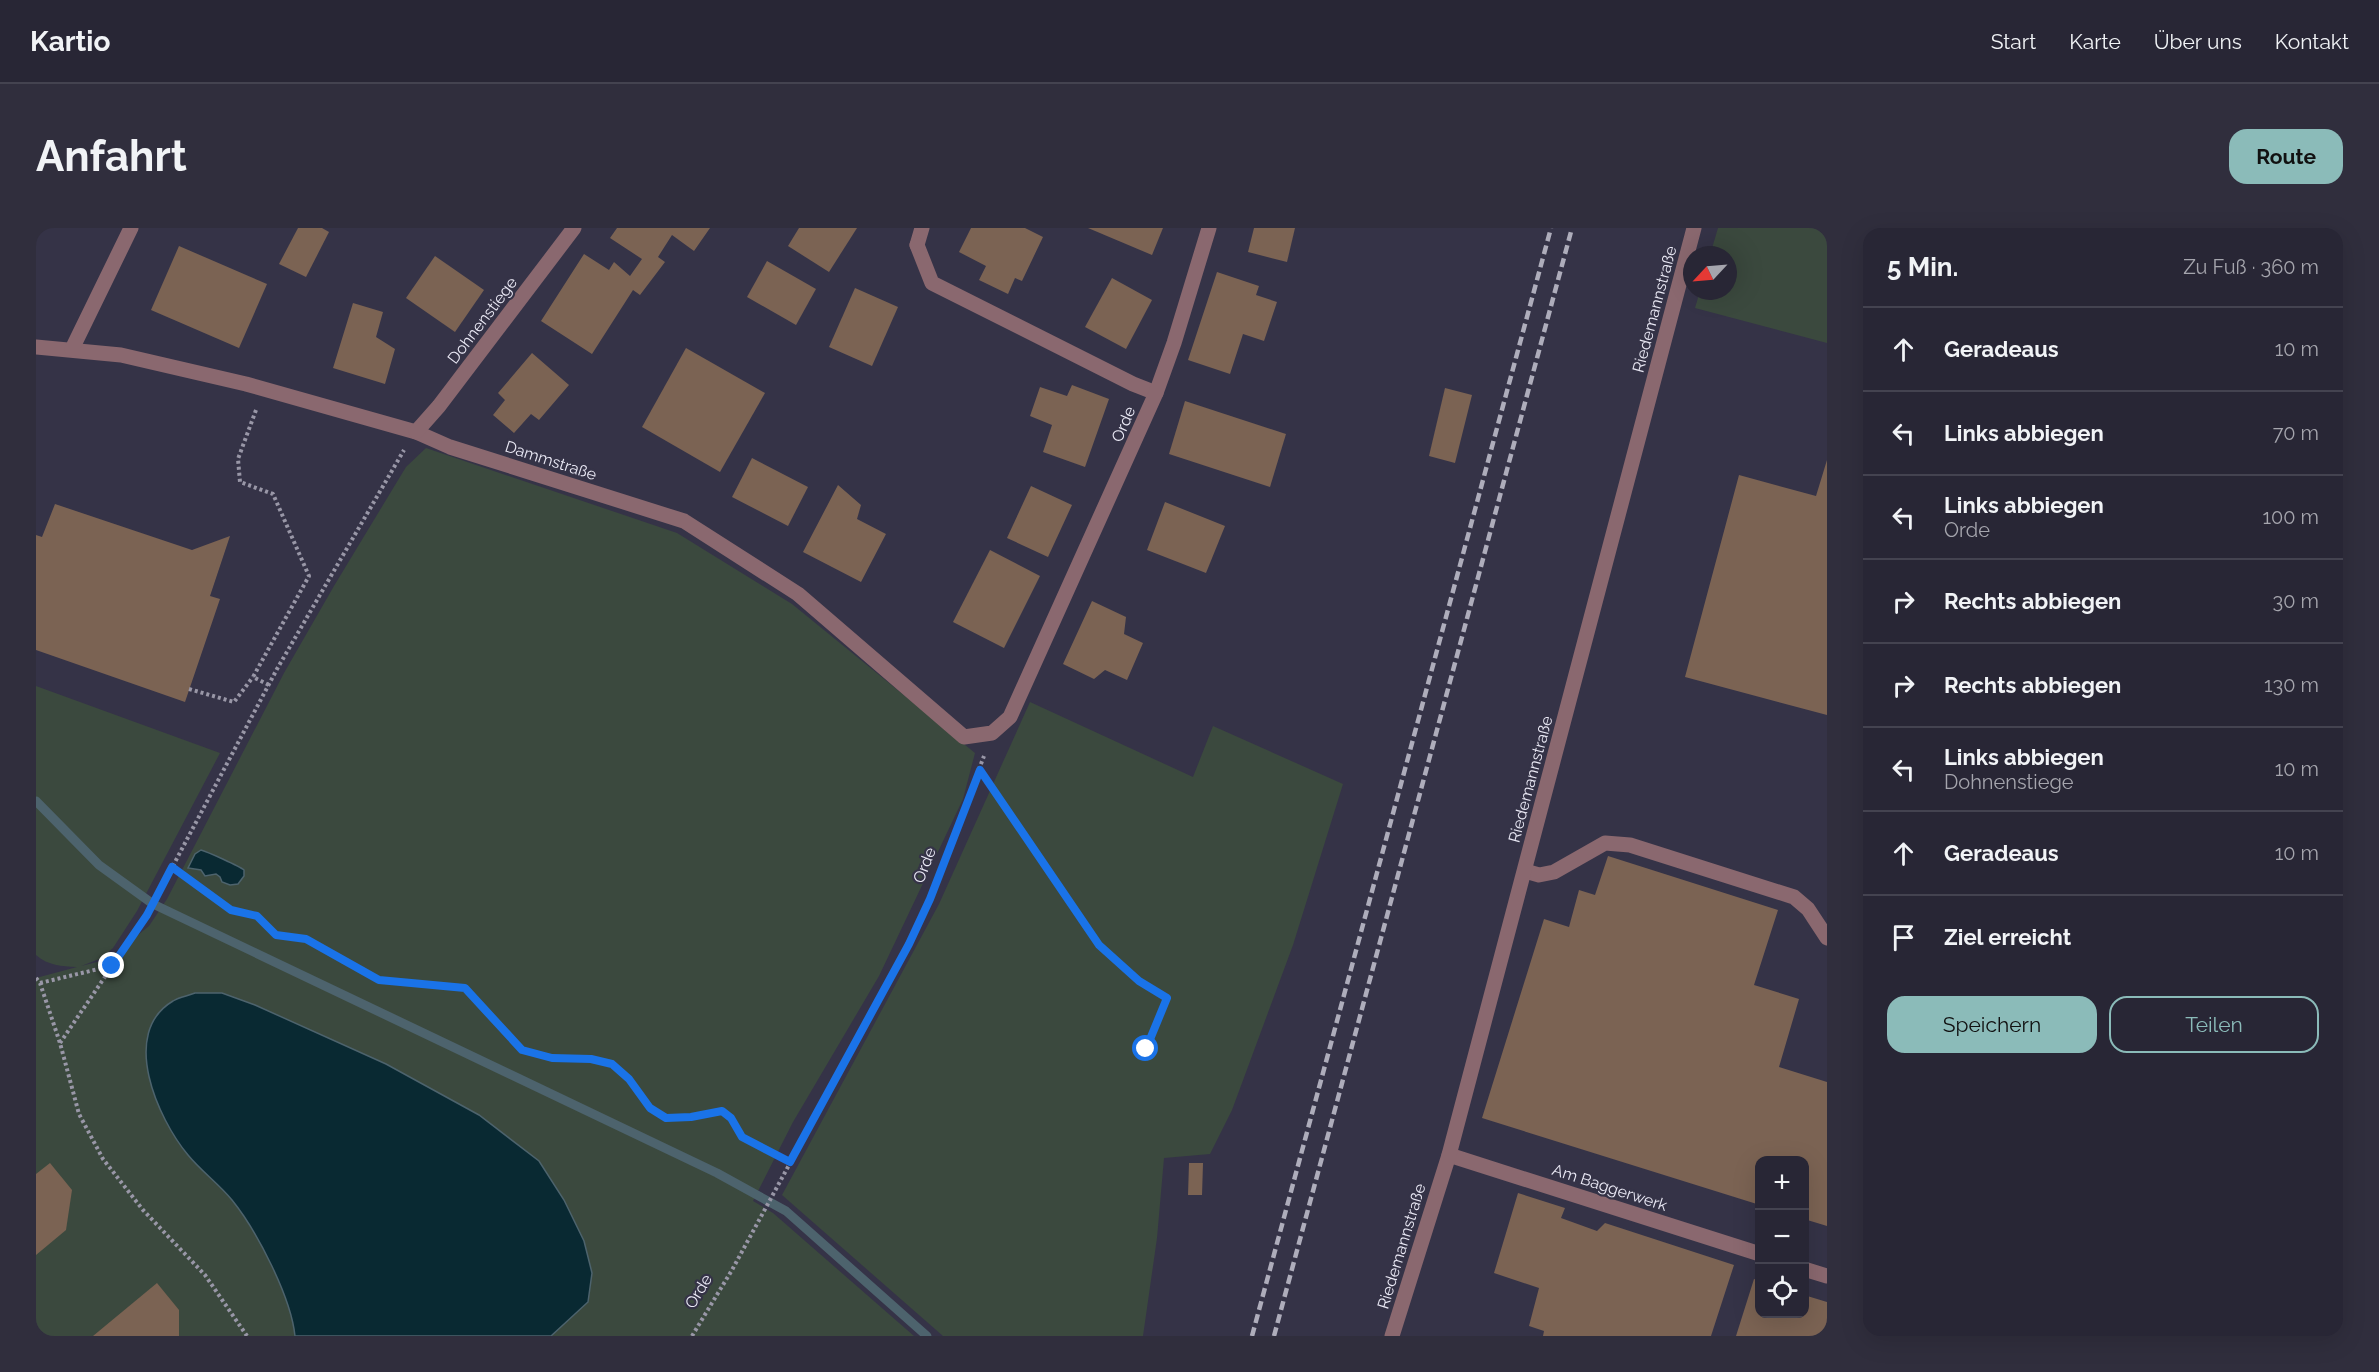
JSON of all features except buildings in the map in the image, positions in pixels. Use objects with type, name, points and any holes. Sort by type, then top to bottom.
[{"type":"street","points":[[72,349],[131,228]]},
{"type":"street","name":"Dohnenstiege","points":[[417,432],[574,228]]},
{"type":"street","name":"Orde","points":[[922,228],[917,245],[932,284],[1155,393]]},
{"type":"street","name":"Orde","points":[[992,733],[1010,717],[1155,393],[1174,343],[1209,228]]},
{"type":"street","name":"Riedemannstraße","points":[[1392,1336],[1449,1155],[1694,228]]},
{"type":"street","name":"Dammstraße","points":[[36,347],[121,355],[263,389],[417,432],[450,447],[684,521],[798,594],[964,737],[992,733]]},
{"type":"street","points":[[1525,871],[1539,875],[1554,872],[1605,843],[1630,845],[1794,897],[1808,909],[1827,938]]},
{"type":"street","name":"Am Baggerwerk","points":[[1449,1155],[1755,1252]]},
{"type":"street","points":[[1809,1271],[1827,1276]]},
{"type":"path","points":[[189,689],[234,702],[253,677],[309,576],[273,494],[240,482],[238,459],[263,389]]},
{"type":"path","points":[[60,1043],[147,915],[269,685],[391,471],[417,432]]},
{"type":"path","points":[[253,677],[269,685]]},
{"type":"path","name":"Orde","points":[[692,1336],[759,1220],[909,944],[930,899],[992,733]]},
{"type":"path","points":[[980,770],[1099,945],[1139,981],[1167,998],[1146,1049]]},
{"type":"path","points":[[172,867],[231,910],[257,916],[276,935],[306,939],[379,980],[465,988],[522,1050],[552,1058],[591,1059],[612,1064],[629,1079],[650,1108],[666,1118],[691,1117],[722,1111],[731,1118],[742,1137],[790,1162]]},
{"type":"path","points":[[40,983],[112,966]]},
{"type":"path","points":[[36,978],[40,983],[60,1043],[79,1114],[103,1160],[143,1210],[205,1275],[247,1336]]},
{"type":"green space","points":[[1718,228],[1827,228],[1827,343],[1695,308],[1697,300],[1737,300],[1737,246],[1713,246]]},
{"type":"green space","points":[[426,448],[677,533],[792,604],[975,753],[963,799],[879,976],[793,1122],[753,1201],[773,1213],[914,1336],[36,1336],[36,978],[77,967],[60,966],[36,955],[36,686],[220,753],[137,911],[113,948],[102,958],[81,966],[109,959],[149,926],[167,899],[284,673],[406,467]]},
{"type":"green space","points":[[1030,702],[1193,777],[1213,726],[1343,784],[1293,945],[1232,1110],[1210,1154],[1164,1158],[1157,1238],[1143,1336],[943,1336],[782,1195],[939,904]]},
{"type":"water","points":[[201,850],[244,870],[244,876],[238,884],[230,885],[222,882],[216,874],[205,876],[201,870],[188,868],[195,854]]},
{"type":"water","points":[[195,993],[222,993],[255,1005],[386,1064],[479,1115],[539,1161],[564,1200],[584,1241],[592,1273],[588,1302],[551,1336],[295,1336],[287,1303],[262,1246],[232,1200],[193,1161],[177,1139],[165,1120],[149,1076],[146,1054],[148,1034],[157,1015],[178,998]]},
{"type":"waterway","points":[[36,801],[99,865],[153,904],[717,1173],[786,1211],[927,1336]]},
{"type":"railway","points":[[1252,1336],[1551,228]]},
{"type":"railway","points":[[1274,1336],[1572,228]]},
{"type":"route","points":[[112,966],[147,915],[172,867],[231,910],[257,916],[276,935],[306,939],[379,980],[465,988],[522,1050],[552,1058],[591,1059],[612,1064],[629,1079],[650,1108],[666,1118],[691,1117],[722,1111],[731,1118],[742,1137],[790,1162],[909,944],[930,899],[980,770],[1099,945],[1139,981],[1167,998],[1146,1049]]}]
